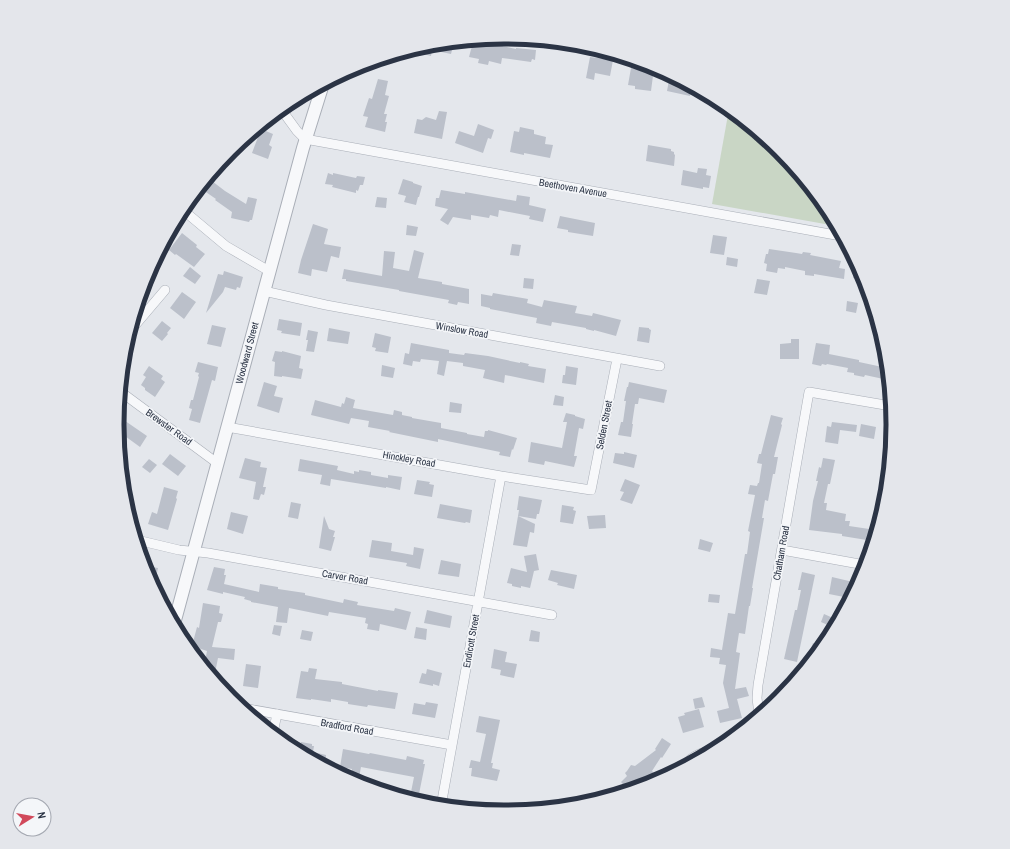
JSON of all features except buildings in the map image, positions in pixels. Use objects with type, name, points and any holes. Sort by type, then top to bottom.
[{"type":"street","name":"Woodward Street","points":[[176,616],[305,139],[320,92]]},
{"type":"street","points":[[285,114],[305,139]]},
{"type":"street","name":"Beethoven Avenue","points":[[305,139],[836,235]]},
{"type":"street","points":[[188,214],[226,246],[269,271]]},
{"type":"street","points":[[139,321],[165,290]]},
{"type":"street","name":"Winslow Road","points":[[264,291],[326,306],[660,366]]},
{"type":"street","name":"Selden Street","points":[[591,490],[617,359]]},
{"type":"street","name":"Chatham Road","points":[[759,709],[756,698],[758,685],[809,392],[885,405]]},
{"type":"street","name":"Brewster Road","points":[[126,395],[217,463]]},
{"type":"street","name":"Hinckley Road","points":[[227,427],[501,476],[591,490]]},
{"type":"street","name":"Endicott Street","points":[[442,800],[501,476]]},
{"type":"street","name":"Carver Road","points":[[143,541],[179,550],[208,553],[552,615]]},
{"type":"street","points":[[782,550],[859,564]]},
{"type":"street","name":"Bradford Road","points":[[253,710],[452,745]]},
{"type":"street","points":[[274,727],[276,714]]},
{"type":"green space","points":[[728,116],[756,138],[774,155],[807,193],[829,225],[712,204]]}]
